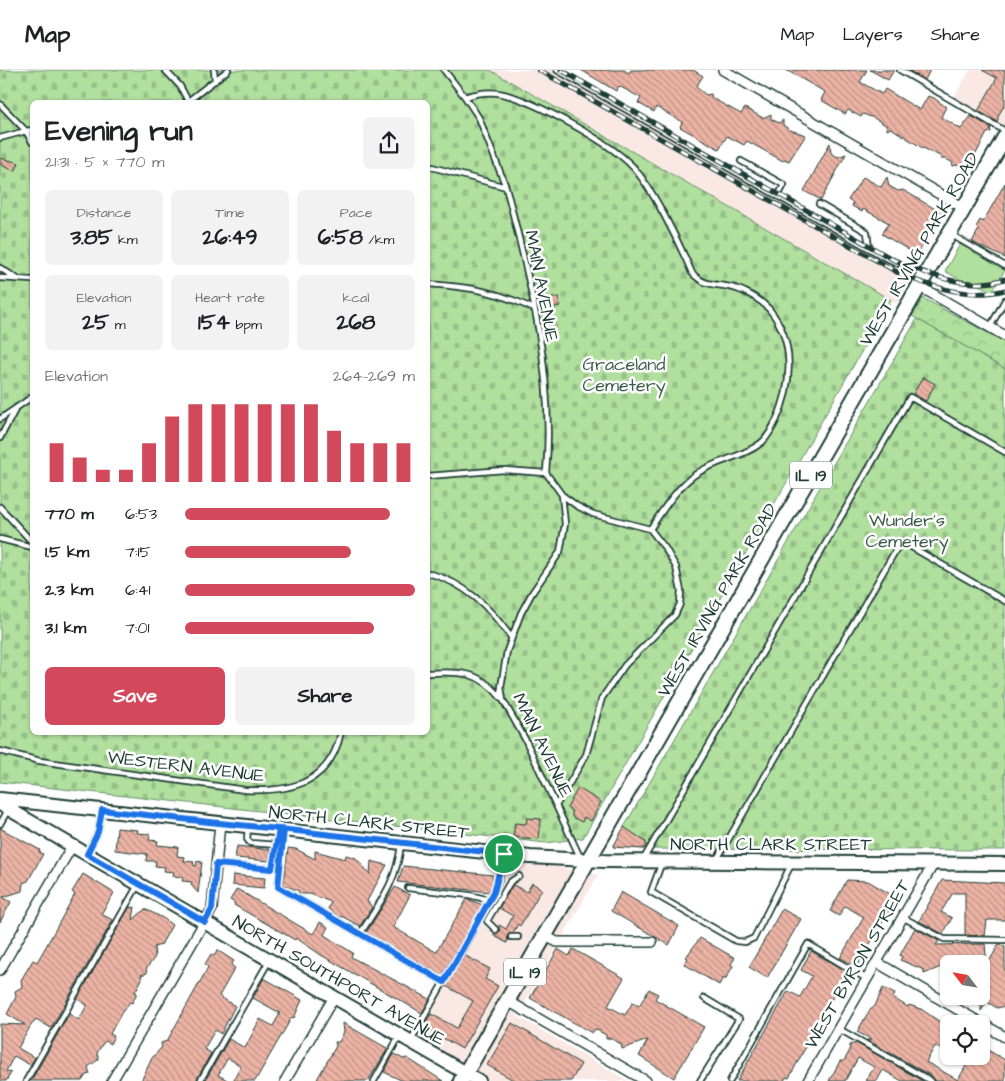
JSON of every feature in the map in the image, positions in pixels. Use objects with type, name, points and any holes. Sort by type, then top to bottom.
[{"type":"main road","name":"WEST IRVING PARK ROAD","points":[[463,1077],[546,936],[585,862],[1005,137]]},
{"type":"main road","name":"NORTH CLARK STREET","points":[[0,799],[585,862],[715,861],[1005,864]]},
{"type":"main road","name":"NORTH SOUTHPORT AVENUE","points":[[4,806],[405,1038],[463,1077],[479,1081]]},
{"type":"street","points":[[723,70],[964,208]]},
{"type":"street","points":[[922,280],[1005,336]]},
{"type":"street","points":[[112,1081],[212,909],[220,823]]},
{"type":"street","points":[[0,970],[72,846]]},
{"type":"street","name":"WEST BYRON STREET","points":[[808,1081],[878,964],[934,863]]},
{"type":"street","points":[[546,936],[557,942],[652,942]]},
{"type":"street","points":[[878,964],[1005,1037]]},
{"type":"street","points":[[285,1081],[334,997]]},
{"type":"street","points":[[508,1001],[646,1081]]},
{"type":"lane","points":[[165,70],[180,86],[187,100]]},
{"type":"lane","points":[[214,70],[216,81]]},
{"type":"lane","points":[[191,100],[228,70]]},
{"type":"lane","name":"MAIN AVENUE","points":[[444,70],[465,96],[479,118],[506,187],[523,251],[534,309],[547,404],[549,442],[546,473]]},
{"type":"lane","points":[[557,70],[922,280]]},
{"type":"lane","points":[[900,70],[1005,131]]},
{"type":"lane","points":[[465,96],[487,92],[501,94],[535,105],[607,146],[630,164],[644,183],[692,273],[700,282],[742,290],[769,309],[785,340],[789,373],[788,390],[782,408],[764,441],[751,450],[695,475],[670,500],[650,529]]},
{"type":"lane","points":[[0,104],[26,131],[30,138]]},
{"type":"lane","points":[[0,138],[30,130]]},
{"type":"lane","points":[[742,161],[784,185],[778,196]]},
{"type":"lane","points":[[430,167],[506,187]]},
{"type":"lane","points":[[820,204],[867,232],[869,248]]},
{"type":"lane","points":[[949,234],[1005,266]]},
{"type":"lane","points":[[0,268],[17,279]]},
{"type":"lane","points":[[0,278],[30,280]]},
{"type":"lane","points":[[430,284],[479,288],[500,294],[534,309]]},
{"type":"lane","points":[[990,327],[1005,300]]},
{"type":"lane","points":[[642,861],[910,397],[1005,452]]},
{"type":"lane","points":[[0,419],[30,399]]},
{"type":"lane","points":[[0,438],[15,410]]},
{"type":"lane","points":[[430,476],[504,470],[546,473],[562,496],[593,514],[650,529],[665,548],[676,568],[681,591],[680,604],[666,626],[625,665],[602,698],[586,755],[557,804]]},
{"type":"lane","name":"MAIN AVENUE","points":[[562,496],[565,524],[560,552],[532,592],[512,637],[503,669],[501,687],[503,700],[525,739],[585,862]]},
{"type":"lane","points":[[0,507],[30,540]]},
{"type":"lane","points":[[0,538],[30,546]]},
{"type":"lane","points":[[715,861],[901,541],[1005,601]]},
{"type":"lane","points":[[430,574],[457,584],[474,595],[492,610],[512,637]]},
{"type":"lane","points":[[430,673],[456,672],[472,674],[485,682],[503,700]]},
{"type":"lane","name":"WESTERN AVENUE","points":[[0,751],[60,764],[245,790],[271,791],[286,790],[313,778],[335,754],[340,735]]},
{"type":"lane","points":[[0,824],[4,806]]},
{"type":"lane","points":[[87,854],[98,832],[102,810]]},
{"type":"lane","points":[[248,826],[247,839],[250,843],[277,845]]},
{"type":"lane","points":[[216,864],[272,869],[281,830]]},
{"type":"lane","points":[[281,830],[278,887],[444,982]]},
{"type":"lane","points":[[360,934],[393,880],[399,864],[401,843]]},
{"type":"lane","points":[[374,1081],[444,982],[490,900],[499,879],[504,854]]},
{"type":"lane","points":[[662,861],[651,892],[736,941],[745,942],[754,938],[792,862]]},
{"type":"lane","points":[[496,930],[487,921],[510,882],[519,876]]},
{"type":"lane","points":[[26,1081],[139,884]]},
{"type":"lane","points":[[408,888],[469,895],[490,900]]},
{"type":"lane","points":[[904,918],[944,939],[1005,940]]},
{"type":"lane","points":[[510,937],[518,937]]},
{"type":"lane","points":[[730,1081],[808,944],[868,980]]},
{"type":"lane","points":[[200,1081],[270,960]]},
{"type":"lane","points":[[700,1081],[739,1019],[704,998]]},
{"type":"lane","points":[[839,1029],[931,1081]]},
{"type":"shaded area","points":[[490,70],[551,70],[881,260],[913,276],[897,304]]},
{"type":"shaded area","points":[[970,70],[1005,70],[1005,129],[953,99]]},
{"type":"shaded area","points":[[505,856],[598,875],[517,1016],[628,1081],[484,1081],[413,1040],[494,895]]},
{"type":"green space","name":"Graceland Cemetery","points":[[0,70],[490,70],[891,300],[583,838],[546,843],[0,782]]},
{"type":"green space","points":[[960,244],[1005,270],[992,292],[969,280],[964,282],[945,271]]},
{"type":"green space","points":[[923,298],[1005,342],[1005,369],[912,316]]},
{"type":"green space","name":"Wunder's Cemetery","points":[[917,319],[1005,369],[1005,850],[643,849],[620,846],[624,827]]},
{"type":"building","points":[[581,70],[624,70],[629,73],[631,70],[693,70],[703,76],[696,87],[706,95],[711,94],[712,98],[741,114],[745,108],[763,118],[771,114],[771,119],[779,123],[783,120],[783,125],[790,130],[806,135],[789,161],[784,159],[783,161],[747,141],[744,145],[727,136],[719,149],[680,127],[682,122],[656,107],[654,112],[638,103],[641,98],[619,86],[616,91]]},
{"type":"building","points":[[786,70],[867,70],[860,82],[882,94],[885,89],[920,110],[928,96],[934,98],[946,107],[941,117],[961,129],[971,116],[990,127],[991,132],[987,133],[967,171],[957,165],[953,166],[952,162],[941,159],[940,156],[921,147],[891,128],[887,130],[887,126],[874,118],[863,114],[861,117],[848,110],[845,114],[821,100],[825,92]]},
{"type":"building","points":[[870,70],[894,70],[888,80]]},
{"type":"building","points":[[908,70],[930,70],[925,80]]},
{"type":"building","points":[[982,70],[1005,70],[1005,104],[996,121],[978,111],[997,78]]},
{"type":"building","points":[[830,143],[831,153],[838,157],[846,154],[821,200],[804,191]]},
{"type":"building","points":[[1,158],[19,163],[15,171],[1,165]]},
{"type":"building","points":[[863,177],[881,187],[887,177],[889,186],[898,191],[903,190],[942,213],[917,255],[882,234],[889,223],[863,209],[862,212],[852,206],[853,203],[848,200]]},
{"type":"building","points":[[1005,183],[1005,258],[972,242],[979,229],[976,227],[980,220],[983,222]]},
{"type":"building","points":[[559,297],[560,306],[551,308],[549,298]]},
{"type":"building","points":[[923,377],[935,384],[926,401],[913,394]]},
{"type":"building","points":[[578,788],[601,802],[591,821],[584,817],[582,822],[572,817],[572,811],[567,808]]},
{"type":"building","points":[[527,818],[541,819],[539,839],[513,837],[515,823],[526,824]]},
{"type":"building","points":[[624,827],[646,842],[646,846],[643,849],[613,847]]},
{"type":"building","points":[[0,828],[40,850],[39,852],[43,854],[28,881],[23,883],[22,891],[3,897],[11,902],[0,922]]},
{"type":"building","points":[[117,828],[138,830],[137,833],[150,834],[149,840],[158,841],[157,845],[178,847],[177,856],[185,857],[184,861],[194,862],[193,865],[196,866],[197,861],[202,862],[198,893],[191,885],[192,882],[182,881],[183,877],[173,876],[174,872],[164,871],[165,867],[155,866],[156,861],[146,861],[147,854],[115,850]]},
{"type":"building","points":[[237,846],[271,850],[269,861],[235,858]]},
{"type":"building","points":[[288,848],[296,849],[315,859],[315,851],[345,859],[346,855],[356,858],[370,874],[371,861],[387,865],[367,901],[372,907],[360,926],[341,916],[341,918],[328,909],[331,902],[310,894],[299,894],[299,891],[283,885]]},
{"type":"building","points":[[403,866],[493,875],[492,886],[489,892],[398,882]]},
{"type":"building","points":[[83,874],[114,893],[101,914],[113,920],[51,1028],[36,1019],[18,1048],[35,1058],[30,1065],[14,1056],[6,1071],[11,1073],[6,1081],[0,1081],[0,1024],[25,1025],[7,1014],[16,997],[15,991],[22,987],[21,980],[33,960],[37,962],[44,950],[75,894],[72,892]]},
{"type":"building","points":[[233,875],[265,878],[264,888],[232,885]]},
{"type":"building","points":[[847,880],[868,881],[897,898],[857,966],[840,958],[864,917],[845,906],[839,916],[830,911]]},
{"type":"building","points":[[942,880],[1005,883],[1005,920],[987,920],[985,936],[965,935],[965,893],[953,893],[941,912],[952,918],[943,934],[919,921]]},
{"type":"building","points":[[532,883],[542,889],[520,926],[518,924],[513,933],[508,935],[507,943],[493,935],[499,932],[499,925],[506,929],[513,916],[499,908],[513,885],[527,892]]},
{"type":"building","points":[[395,887],[410,895],[393,927],[436,952],[467,899],[483,905],[442,976],[366,933]]},
{"type":"building","points":[[237,889],[313,934],[320,922],[328,927],[324,935],[353,953],[351,957],[430,999],[422,1013],[321,955],[296,938],[295,940],[234,905],[235,903],[230,900]]},
{"type":"building","points":[[621,892],[679,926],[669,945],[611,911]]},
{"type":"building","points":[[135,907],[133,920],[145,909],[172,925],[161,945],[154,947],[155,957],[146,969],[147,973],[141,975],[142,979],[132,1003],[130,1002],[122,1012],[112,1030],[110,1034],[114,1036],[110,1044],[106,1041],[103,1043],[97,1053],[99,1059],[88,1067],[90,1074],[86,1075],[82,1081],[31,1081],[69,1014],[79,1020],[87,1005],[77,999],[129,908]]},
{"type":"building","points":[[782,909],[801,919],[767,978],[749,967]]},
{"type":"building","points":[[915,928],[939,941],[936,945],[985,944],[986,955],[940,955],[940,967],[924,974],[924,970],[900,960],[902,957],[900,955]]},
{"type":"building","points":[[700,938],[735,958],[725,980],[723,978],[719,985],[684,964],[688,958],[686,957]]},
{"type":"building","points":[[999,944],[1005,947],[1005,1006],[997,1008],[990,1004],[990,960]]},
{"type":"building","points":[[558,949],[569,956],[573,949],[624,978],[608,1006],[625,1015],[633,1002],[639,1006],[649,989],[658,994],[655,999],[704,1027],[674,1078],[639,1056],[648,1040],[622,1049],[621,1044],[610,1038],[606,1039],[606,1035],[595,1029],[592,1033],[530,998]]},
{"type":"building","points":[[217,950],[234,961],[231,965],[235,968],[219,996],[235,1006],[221,1034],[215,1030],[204,1049],[211,1053],[196,1081],[141,1081],[152,1058],[162,1047],[161,1043],[167,1041],[206,971],[208,967],[205,964],[211,954],[214,956]]},
{"type":"building","points":[[811,951],[848,972],[847,978],[842,980],[789,1078],[786,1077],[784,1081],[737,1081],[788,991],[800,997],[812,976],[801,970]]},
{"type":"building","points":[[464,955],[490,969],[485,979],[498,986],[462,1049],[424,1027],[431,1014],[457,1028],[473,1001],[446,986]]},
{"type":"building","points":[[264,978],[302,1000],[294,1018],[292,1017],[255,1081],[233,1081],[241,1066],[228,1058],[218,1075],[229,1081],[205,1081],[229,1039],[245,1048],[260,1019],[273,1026],[280,1013],[253,998]]},
{"type":"building","points":[[883,988],[895,994],[893,998],[908,1007],[909,1005],[921,1009],[940,1022],[940,1049],[935,1046],[926,1062],[958,1080],[966,1066],[964,1065],[990,1065],[990,1051],[1005,1060],[1005,1081],[935,1081],[933,1077],[867,1040],[871,1039],[857,1032],[869,1011],[875,1006]]},
{"type":"building","points":[[343,1023],[387,1048],[387,1050],[368,1081],[316,1081],[336,1046],[335,1042],[339,1042],[344,1032]]},
{"type":"building","points":[[512,1023],[581,1064],[571,1081],[515,1081],[487,1065]]},
{"type":"building","points":[[856,1043],[923,1081],[902,1081],[883,1070],[877,1081],[866,1081],[874,1067],[858,1058],[845,1081],[829,1081],[840,1061],[844,1061],[849,1052],[850,1045]]},
{"type":"building","points":[[394,1054],[403,1059],[407,1058],[443,1081],[403,1081],[384,1072]]},
{"type":"railway","points":[[539,70],[904,276],[928,285],[966,293],[1005,290]]},
{"type":"railway","points":[[561,70],[894,260],[948,280],[977,283],[1005,279]]},
{"type":"route","points":[[504,854],[279,829],[272,869],[216,864],[212,909],[205,922],[87,854],[98,832],[102,810],[279,829],[284,830],[278,887],[444,982],[494,892],[499,879],[504,854]]}]
